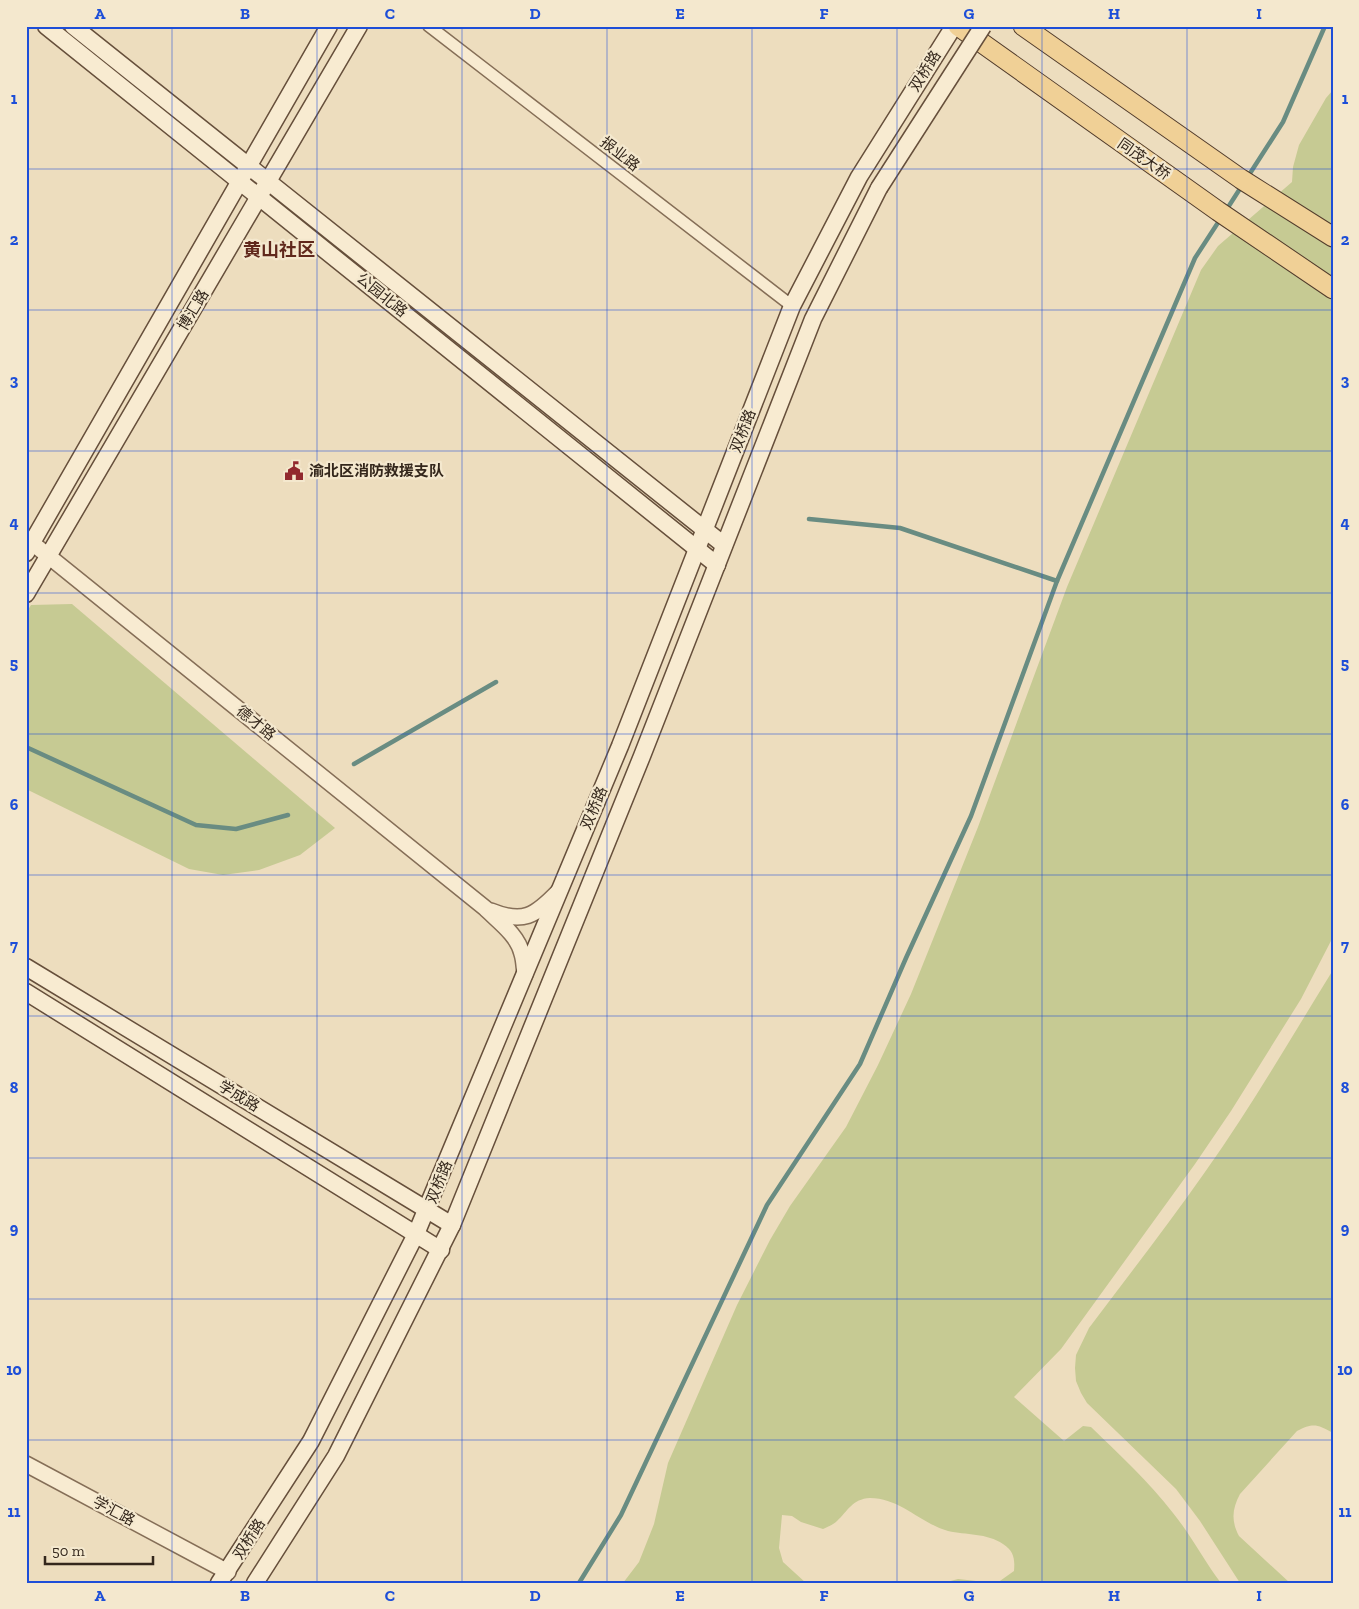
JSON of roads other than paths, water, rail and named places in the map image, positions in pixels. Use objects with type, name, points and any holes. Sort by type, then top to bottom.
[{"type":"main road","name":"公园北路","points":[[46,26],[717,565]]},
{"type":"main road","name":"公园北路","points":[[73,26],[724,545]]},
{"type":"main road","name":"博汇路","points":[[28,545],[329,26]]},
{"type":"main road","name":"博汇路","points":[[26,594],[359,26]]},
{"type":"main road","name":"双桥路","points":[[223,1577],[311,1441],[427,1211],[620,746],[792,306],[859,177],[954,26]]},
{"type":"main road","name":"同茂大桥","points":[[958,26],[1218,212],[1333,289]]},
{"type":"main road","name":"双桥路","points":[[255,1583],[336,1456],[441,1250],[642,756],[813,319],[879,188],[983,26]]},
{"type":"main road","points":[[1023,26],[1241,179],[1333,237]]},
{"type":"main road","name":"学成路","points":[[26,966],[452,1225]]},
{"type":"main road","name":"学成路","points":[[26,992],[441,1250]]},
{"type":"street","name":"报业路","points":[[429,26],[792,306]]},
{"type":"street","name":"德才路","points":[[28,545],[48,556],[485,908],[518,943],[525,974]]},
{"type":"street","name":"德才路","points":[[485,908],[504,916],[516,918],[526,916],[536,913],[559,891]]},
{"type":"street","name":"学汇路","points":[[26,1464],[223,1577]]},
{"type":"waterway","points":[[1247,178],[1283,122],[1325,26]]},
{"type":"waterway","points":[[1225,212],[1243,184]]},
{"type":"waterway","points":[[579,1583],[621,1515],[767,1205],[860,1064],[971,816],[1057,581],[1195,258],[1221,218]]},
{"type":"waterway","points":[[809,519],[900,528],[1057,581]]},
{"type":"waterway","points":[[354,764],[496,682]]},
{"type":"waterway","points":[[26,747],[196,825],[236,829],[288,815]]},
{"type":"place","name":"渝北区消防救援支队","points":[[294,471]]},
{"type":"district","name":"黄山社区","points":[[279,250]]}]
